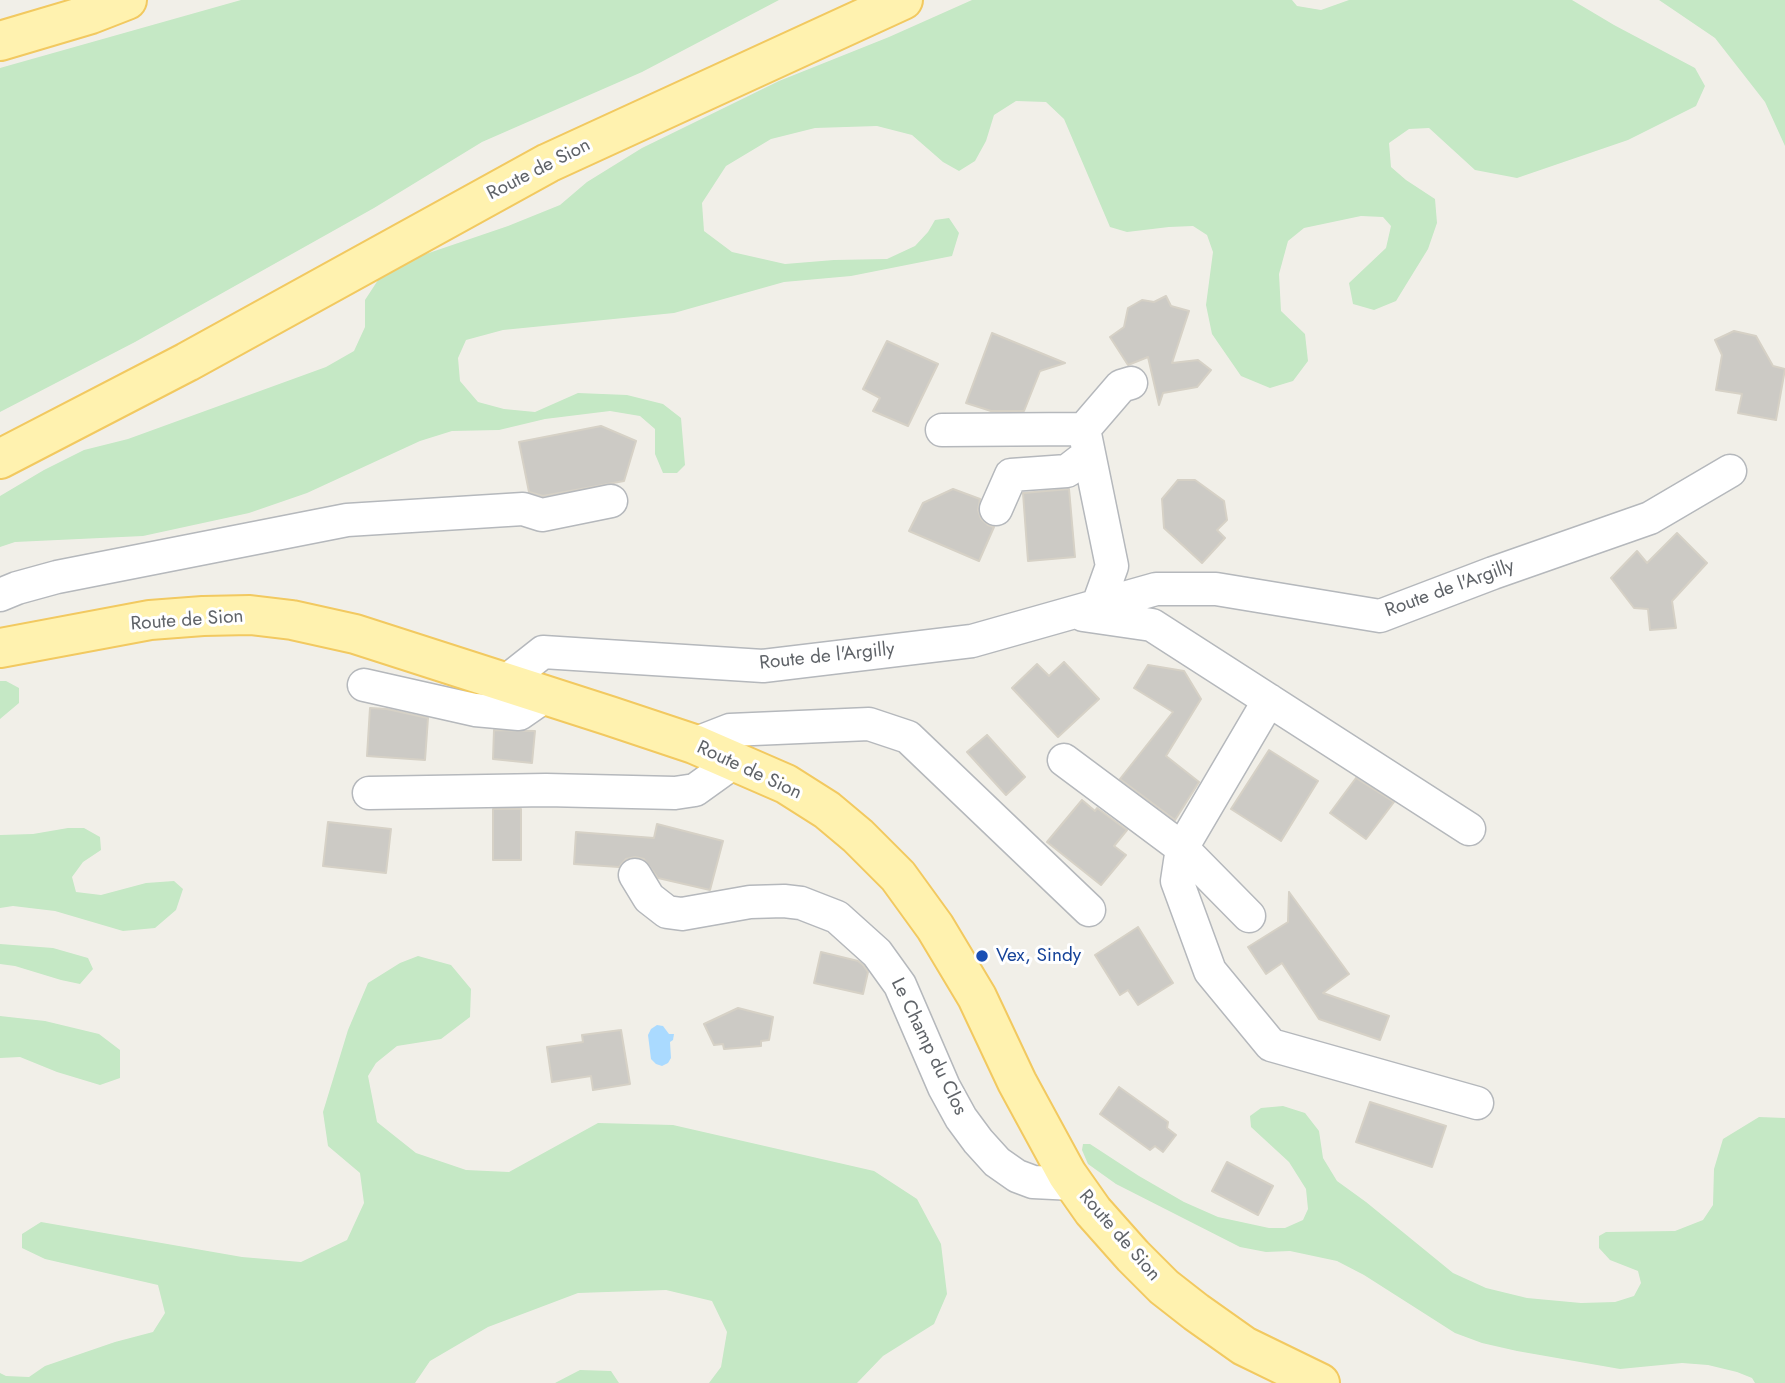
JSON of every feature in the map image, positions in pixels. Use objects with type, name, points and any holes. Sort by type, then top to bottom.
[{"type":"main road","points":[[0,41],[127,0]]},
{"type":"main road","name":"Route de Sion","points":[[0,458],[187,362],[548,163],[904,0]]},
{"type":"main road","name":"Route de Sion","points":[[0,648],[150,621],[203,615],[250,615],[292,620],[355,634],[610,716],[694,744],[786,784],[827,810],[898,876],[935,927],[977,997],[1017,1082],[1074,1184],[1093,1211],[1133,1256],[1164,1287],[1244,1346],[1320,1383]]},
{"type":"street","points":[[996,509],[1011,475],[1067,471],[1121,386],[1131,383]]},
{"type":"street","points":[[942,430],[1086,442]]},
{"type":"street","points":[[1085,609],[1112,566],[1086,442]]},
{"type":"street","name":"Route de l'Argilly","points":[[505,682],[542,652],[763,666],[972,641],[1156,589],[1216,589],[1380,616],[1650,518],[1730,471]]},
{"type":"street","points":[[0,595],[57,577],[347,520],[523,509],[542,515],[611,500]]},
{"type":"street","name":"Route de l'Argilly","points":[[1085,609],[1152,625],[1469,829]]},
{"type":"street","points":[[364,685],[475,710],[519,713],[545,696]]},
{"type":"street","points":[[1269,700],[1182,848],[1177,881],[1210,971],[1271,1045],[1477,1103]]},
{"type":"street","points":[[694,744],[730,730],[869,724],[908,737],[1088,910]]},
{"type":"street","points":[[1064,760],[1182,848],[1249,916]]},
{"type":"street","points":[[369,793],[546,790],[675,793],[695,790],[734,762]]},
{"type":"street","name":"Le Champ du Clos","points":[[635,875],[649,898],[667,912],[682,914],[750,902],[784,901],[801,903],[837,917],[877,953],[900,985],[944,1087],[961,1118],[984,1148],[1017,1177],[1033,1182],[1074,1184]]},
{"type":"green space","points":[[241,0],[779,0],[642,72],[482,142],[374,208],[135,342],[0,412],[0,68]]},
{"type":"green space","points":[[972,0],[1292,0],[1297,6],[1321,10],[1349,0],[1572,0],[1695,68],[1705,86],[1696,106],[1628,140],[1517,178],[1475,170],[1429,128],[1409,129],[1389,143],[1391,167],[1435,199],[1437,223],[1428,249],[1396,301],[1374,310],[1353,304],[1349,283],[1386,248],[1391,226],[1383,217],[1361,216],[1304,228],[1288,241],[1279,274],[1281,311],[1305,334],[1308,361],[1293,381],[1270,388],[1241,376],[1212,334],[1206,305],[1213,252],[1207,235],[1193,226],[1127,232],[1110,227],[1064,119],[1046,102],[1016,101],[994,115],[986,141],[975,161],[959,171],[943,162],[912,135],[877,126],[815,128],[771,139],[726,166],[702,203],[704,231],[732,252],[785,264],[887,259],[915,246],[935,220],[949,218],[959,233],[952,256],[851,276],[784,282],[674,313],[503,330],[466,340],[458,358],[460,381],[478,402],[504,409],[535,412],[578,393],[627,395],[663,404],[681,418],[685,465],[677,473],[663,473],[655,454],[655,429],[640,416],[610,411],[545,419],[499,430],[452,431],[420,441],[307,493],[249,513],[143,536],[15,542],[0,547],[0,496],[44,470],[84,450],[128,439],[326,367],[354,351],[365,327],[365,300],[380,277],[420,256],[560,205],[587,182],[642,148],[779,81]]},
{"type":"green space","points":[[1659,0],[1785,0],[1785,146],[1765,102],[1715,38]]},
{"type":"green space","points":[[0,681],[19,688],[19,703],[0,719]]},
{"type":"green space","points":[[84,828],[100,837],[101,850],[83,862],[72,877],[76,892],[101,895],[146,883],[174,881],[183,889],[176,910],[155,928],[123,931],[55,911],[13,906],[0,908],[0,835],[33,834]]},
{"type":"green space","points":[[0,944],[53,948],[88,958],[93,969],[80,984],[0,964]]},
{"type":"green space","points":[[418,956],[451,965],[471,989],[470,1017],[441,1039],[397,1046],[376,1063],[368,1076],[377,1122],[416,1153],[466,1170],[509,1172],[598,1123],[673,1125],[874,1171],[917,1199],[941,1244],[947,1294],[934,1324],[883,1356],[857,1383],[709,1383],[721,1367],[727,1332],[712,1301],[666,1290],[578,1293],[488,1327],[430,1361],[415,1383],[0,1383],[0,1373],[6,1376],[29,1377],[45,1366],[153,1332],[165,1313],[158,1285],[45,1259],[22,1248],[22,1234],[41,1222],[242,1257],[301,1262],[347,1240],[364,1203],[360,1173],[328,1146],[323,1112],[348,1030],[368,983],[400,963]]},
{"type":"green space","points":[[0,1016],[45,1021],[99,1034],[120,1050],[120,1078],[100,1085],[20,1057],[0,1058]]},
{"type":"green space","points":[[1283,1106],[1305,1113],[1319,1131],[1323,1158],[1337,1181],[1453,1273],[1486,1288],[1527,1298],[1581,1303],[1615,1302],[1634,1296],[1641,1283],[1638,1271],[1610,1260],[1599,1248],[1599,1236],[1606,1232],[1675,1231],[1703,1220],[1713,1205],[1714,1169],[1723,1139],[1759,1117],[1785,1118],[1785,1383],[1755,1383],[1752,1378],[1737,1372],[1708,1365],[1682,1363],[1620,1369],[1482,1343],[1455,1333],[1364,1275],[1337,1261],[1290,1251],[1266,1252],[1240,1247],[1116,1184],[1088,1164],[1082,1150],[1083,1144],[1090,1144],[1184,1202],[1218,1217],[1269,1228],[1285,1228],[1303,1220],[1308,1209],[1306,1189],[1289,1162],[1251,1127],[1250,1116],[1261,1108]]},
{"type":"green space","points":[[580,1370],[611,1371],[619,1383],[555,1383]]},
{"type":"water","points":[[657,1025],[663,1026],[669,1034],[674,1034],[670,1042],[671,1058],[662,1066],[651,1059],[648,1035]]},
{"type":"building","points":[[1166,296],[1171,306],[1189,311],[1172,363],[1198,360],[1211,370],[1197,387],[1163,393],[1159,405],[1148,357],[1128,365],[1110,337],[1124,327],[1128,308],[1142,300],[1154,302]]},
{"type":"building","points":[[1734,331],[1756,336],[1773,366],[1785,369],[1776,420],[1738,413],[1742,394],[1716,390],[1722,355],[1715,340]]},
{"type":"building","points":[[992,333],[1065,363],[1040,371],[1024,411],[991,411],[966,403]]},
{"type":"building","points":[[887,341],[938,364],[908,426],[873,411],[880,398],[863,389]]},
{"type":"building","points":[[601,426],[636,441],[624,481],[543,496],[529,492],[519,442]]},
{"type":"building","points":[[1178,480],[1195,480],[1224,501],[1227,520],[1217,530],[1225,538],[1202,563],[1164,528],[1162,499]]},
{"type":"building","points":[[953,489],[980,499],[978,510],[981,519],[994,527],[979,561],[909,531],[923,503]]},
{"type":"building","points":[[1069,489],[1075,557],[1028,561],[1023,493]]},
{"type":"building","points":[[1677,533],[1707,563],[1672,601],[1676,628],[1650,630],[1648,609],[1634,608],[1611,578],[1637,551],[1647,563]]},
{"type":"building","points":[[1064,662],[1099,699],[1058,737],[1012,688],[1037,664],[1049,676]]},
{"type":"building","points":[[1148,665],[1184,671],[1201,699],[1166,756],[1199,782],[1175,820],[1120,779],[1173,712],[1134,688]]},
{"type":"building","points":[[370,708],[428,718],[425,760],[367,756]]},
{"type":"building","points":[[494,730],[535,731],[532,763],[493,759]]},
{"type":"building","points":[[987,735],[1025,777],[1006,795],[967,752]]},
{"type":"building","points":[[1269,750],[1318,781],[1281,841],[1231,809]]},
{"type":"building","points":[[1356,778],[1394,802],[1366,839],[1330,813]]},
{"type":"building","points":[[1082,800],[1127,830],[1114,846],[1126,855],[1101,885],[1047,842]]},
{"type":"building","points":[[493,809],[521,809],[521,860],[493,860]]},
{"type":"building","points":[[328,822],[391,829],[386,873],[323,866]]},
{"type":"building","points":[[657,824],[723,841],[710,890],[658,878],[644,859],[635,857],[626,859],[619,867],[574,864],[576,832],[654,838]]},
{"type":"building","points":[[1289,892],[1349,974],[1323,993],[1389,1016],[1380,1040],[1319,1019],[1282,963],[1266,974],[1248,947],[1288,922]]},
{"type":"building","points":[[1138,927],[1173,983],[1138,1005],[1128,990],[1120,995],[1095,955]]},
{"type":"building","points":[[821,952],[858,961],[863,965],[868,972],[863,994],[814,983]]},
{"type":"building","points":[[738,1008],[773,1017],[769,1040],[761,1041],[761,1046],[724,1049],[723,1044],[714,1045],[704,1024]]},
{"type":"building","points":[[621,1030],[630,1084],[593,1090],[591,1076],[552,1082],[547,1047],[583,1042],[582,1035]]},
{"type":"building","points":[[1119,1087],[1168,1122],[1167,1128],[1176,1135],[1163,1152],[1155,1146],[1150,1150],[1100,1114]]},
{"type":"building","points":[[1370,1102],[1446,1126],[1432,1167],[1356,1142]]},
{"type":"building","points":[[1227,1162],[1273,1186],[1258,1215],[1212,1191]]},
{"type":"place","name":"Vex, Sindy","points":[[982,956]]}]
